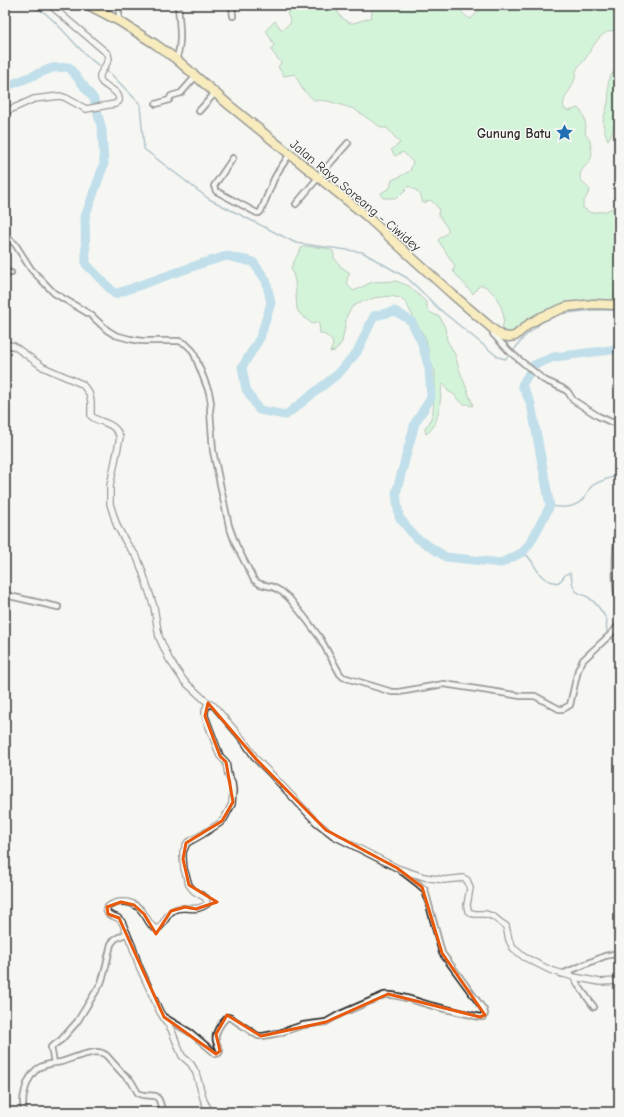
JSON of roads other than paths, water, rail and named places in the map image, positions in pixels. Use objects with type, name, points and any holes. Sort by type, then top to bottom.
[{"type":"highway","name":"Jalan Raya Soreang - Ciwidey","points":[[88,5],[119,21],[155,44],[176,60],[365,215],[494,330],[503,336],[509,338],[515,336],[529,324],[541,317],[566,307],[593,304],[619,305]]},
{"type":"street","points":[[5,112],[34,99],[60,96],[86,109],[115,104],[120,99],[118,94],[104,84],[100,79],[100,75],[109,59],[108,54],[50,5]]},
{"type":"street","points":[[119,5],[119,21]]},
{"type":"street","points":[[176,60],[180,47],[178,5]]},
{"type":"street","points":[[232,5],[233,16]]},
{"type":"street","points":[[156,104],[169,100],[171,96],[181,93],[196,76]]},
{"type":"street","points":[[199,111],[215,93]]},
{"type":"street","points":[[296,204],[348,143]]},
{"type":"street","points":[[233,158],[214,188],[216,191],[259,213],[279,170],[290,154]]},
{"type":"street","points":[[5,238],[15,244],[31,269],[54,293],[91,315],[115,335],[142,341],[179,340],[193,351],[209,392],[211,403],[210,410],[213,451],[229,526],[236,545],[254,580],[260,584],[273,587],[289,598],[320,638],[343,677],[392,692],[444,684],[521,696],[535,696],[559,709],[563,709],[570,705],[578,670],[583,660],[619,625]]},
{"type":"street","points":[[5,272],[11,273]]},
{"type":"street","points":[[494,330],[493,334],[510,352],[544,380],[562,388],[568,392],[573,400],[598,416],[619,424]]},
{"type":"street","points":[[5,346],[14,346],[43,367],[82,384],[89,393],[92,401],[91,416],[114,427],[118,432],[120,436],[110,486],[110,504],[117,526],[136,557],[142,570],[154,607],[159,637],[178,673],[184,681],[208,703],[214,706],[243,740],[256,759],[326,830],[334,836],[397,868],[424,890],[442,953],[484,1010],[485,1014],[483,1017],[480,1017],[388,994],[340,1014],[326,1022],[303,1025],[279,1033],[263,1036],[258,1036],[231,1018],[227,1018],[219,1026],[216,1034],[216,1040],[220,1051],[218,1054],[216,1054],[191,1033],[164,1017]]},
{"type":"street","points":[[619,531],[616,541],[616,584],[619,601]]},
{"type":"street","points":[[5,594],[58,607]]},
{"type":"street","points":[[208,703],[205,716],[220,756],[226,762],[228,775],[232,783],[233,800],[222,821],[187,843],[183,852],[184,869],[189,885],[194,891],[206,898],[207,904],[196,909],[185,907],[171,911],[161,926],[157,929],[153,928],[140,909],[134,905],[121,902],[109,905],[106,909],[108,915],[121,920],[139,966],[171,1029],[182,1056],[194,1068],[204,1101],[210,1112]]},
{"type":"street","points":[[397,868],[433,879],[444,880],[463,878],[466,880],[470,888],[467,905],[468,911],[475,914],[486,914],[494,917],[506,926],[509,940],[516,950],[524,957],[562,974],[600,982],[619,981]]},
{"type":"street","points":[[54,1063],[51,1047],[61,1040],[77,1022],[103,979],[111,944],[113,941],[126,933]]},
{"type":"street","points":[[562,974],[605,956],[619,953]]},
{"type":"street","points":[[574,977],[594,1007]]},
{"type":"street","points":[[24,1112],[24,1092],[31,1076],[38,1068],[98,1052],[103,1053],[122,1074],[131,1081],[138,1093],[158,1098],[163,1112]]},
{"type":"waterway","points":[[30,5],[40,10],[53,20],[93,62],[101,67]]},
{"type":"waterway","points":[[5,87],[52,68],[69,67],[94,99],[102,130],[104,164],[85,217],[86,264],[115,294],[227,256],[253,262],[266,280],[271,303],[260,338],[242,367],[246,389],[259,410],[286,415],[339,373],[357,352],[374,316],[395,311],[411,321],[421,341],[429,368],[431,398],[415,423],[396,493],[399,517],[415,537],[446,557],[501,563],[523,552],[530,543],[550,506],[531,404],[522,385],[534,365],[554,357],[619,349]]},
{"type":"waterway","points":[[104,69],[111,74],[140,104],[144,149],[209,199],[296,243],[362,252],[407,278],[438,308],[498,357],[505,359],[523,338],[542,322],[559,314],[593,310],[619,310]]},
{"type":"waterway","points":[[550,506],[573,506],[581,501],[595,484],[619,475]]},
{"type":"waterway","points":[[523,552],[531,560],[543,578],[556,583],[562,580],[566,574],[570,573],[574,589],[592,600],[602,611],[607,620],[606,628],[608,634],[619,644]]},
{"type":"place","name":"Gunung Batu","points":[[564,133]]}]
